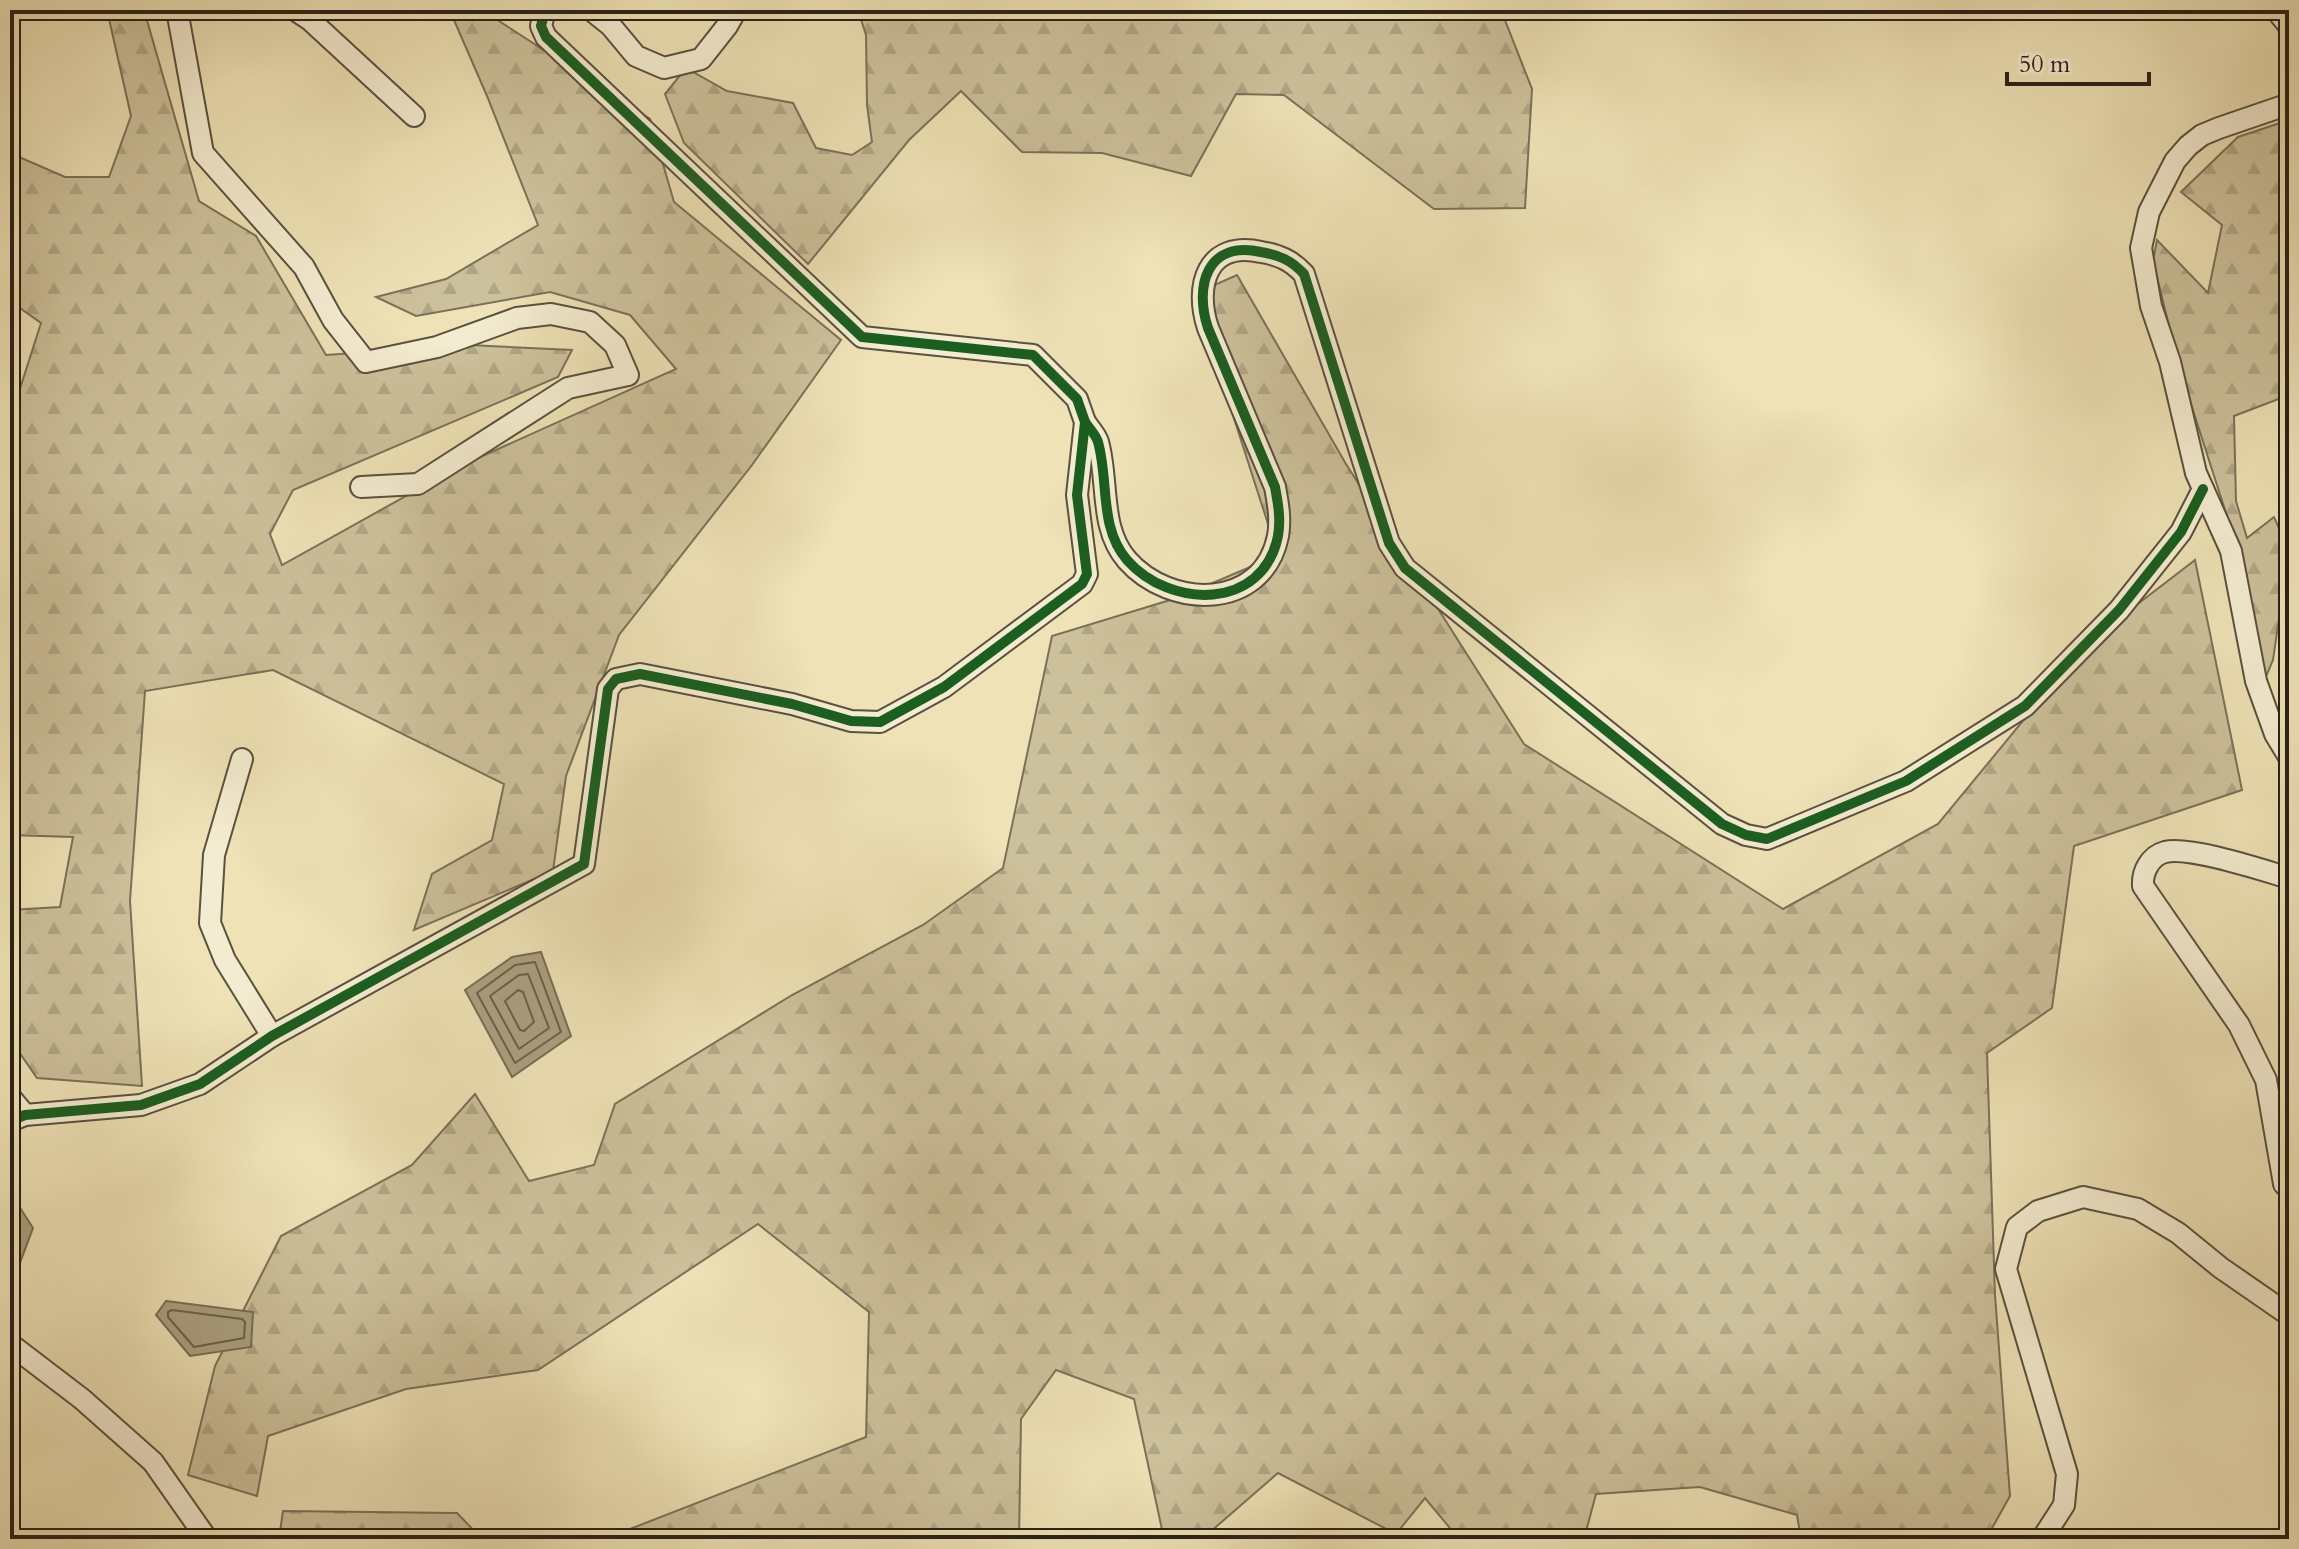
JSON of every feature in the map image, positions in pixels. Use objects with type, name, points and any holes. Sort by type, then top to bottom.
[{"type":"street","points":[[177,10],[203,153],[304,267],[333,320],[366,362],[437,347],[517,318],[551,314],[590,322],[615,345],[628,375],[568,388],[418,484],[361,487]]},
{"type":"street","points":[[295,10],[310,20],[414,116]]},
{"type":"street","points":[[545,10],[541,26],[546,37],[862,337],[1033,355],[1077,399],[1085,422],[1098,440],[1112,535],[1126,559],[1165,589],[1195,595],[1218,594],[1255,579],[1267,563],[1278,537],[1280,511],[1275,487],[1208,328],[1201,307],[1201,289],[1220,257],[1235,249],[1279,255],[1293,263],[1304,274],[1389,543],[1405,568],[1722,824],[1746,835],[1767,839],[1906,781],[2025,706],[2077,655],[2146,576],[2181,532],[2203,489]]},
{"type":"street","points":[[591,10],[611,26],[636,56],[664,68],[701,59],[736,10]]},
{"type":"street","points":[[2276,10],[2289,26]]},
{"type":"street","points":[[2289,104],[2202,135],[2188,146],[2175,161],[2149,212],[2141,248],[2151,306],[2170,362],[2196,473],[2231,551],[2256,681],[2275,734],[2289,757]]},
{"type":"street","points":[[10,1097],[18,1118],[141,1105],[200,1084],[272,1036],[584,864],[608,689],[616,679],[640,674],[792,704],[851,721],[880,722],[944,687],[1082,584],[1087,574],[1077,495],[1085,422]]},
{"type":"street","points":[[242,759],[214,855],[210,923],[225,960],[272,1036]]},
{"type":"street","points":[[2289,878],[2236,862],[2176,851],[2155,857],[2144,871],[2143,886],[2239,1025],[2266,1080],[2284,1184],[2289,1189]]},
{"type":"street","points":[[2042,1539],[2064,1505],[2067,1474],[2006,1269],[2017,1227],[2038,1211],[2083,1197],[2138,1209],[2178,1233],[2221,1268],[2289,1315]]},
{"type":"street","points":[[10,1344],[82,1399],[153,1462],[207,1539]]},
{"type":"green space","points":[[107,10],[144,10],[199,201],[256,236],[326,355],[469,345],[572,350],[558,377],[293,490],[270,534],[282,565],[458,467],[676,369],[630,315],[550,292],[416,316],[376,297],[446,279],[538,225],[454,20],[437,10],[482,10],[650,119],[674,202],[841,340],[752,465],[619,635],[566,776],[553,871],[414,930],[432,874],[492,840],[504,784],[273,670],[145,691],[130,901],[142,1086],[37,1078],[10,1039],[10,910],[60,907],[73,837],[10,835],[10,420],[41,323],[10,301],[10,153],[65,177],[109,177],[131,116]]},
{"type":"green space","points":[[858,10],[1501,10],[1532,89],[1525,208],[1434,209],[1284,95],[1236,94],[1191,176],[1102,153],[1022,152],[961,91],[909,140],[808,264],[684,143],[665,94],[686,68],[727,91],[793,103],[816,148],[852,155],[872,142],[867,105],[866,35]]},
{"type":"green space","points":[[2289,120],[2289,395],[2234,416],[2236,501],[2247,538],[2274,517],[2289,550],[2273,660],[2265,679],[2235,541],[2180,370],[2153,261],[2157,240],[2208,293],[2222,225],[2181,192],[2238,137]]},
{"type":"green space","points":[[1237,275],[1346,464],[1524,744],[1783,909],[1938,824],[2087,643],[2195,560],[2242,790],[2074,846],[2052,1008],[1987,1053],[1995,1295],[2010,1496],[1986,1539],[1801,1539],[1797,1515],[1700,1487],[1596,1494],[1584,1539],[1459,1539],[1425,1498],[1396,1534],[1278,1473],[1202,1539],[1164,1539],[1134,1399],[1056,1370],[1021,1419],[1019,1539],[595,1539],[630,1529],[866,1437],[869,1312],[758,1224],[538,1370],[406,1389],[268,1436],[257,1496],[188,1475],[215,1366],[281,1236],[412,1165],[475,1094],[529,1181],[594,1165],[615,1104],[792,995],[923,925],[1003,868],[1052,636],[1180,597],[1278,555],[1194,294]]},
{"type":"green space","points":[[283,1511],[457,1513],[482,1539],[279,1539]]},
{"type":"water","points":[[541,952],[571,1036],[512,1077],[465,990],[512,957]]},
{"type":"water","points":[[10,1196],[33,1228],[15,1276],[10,1279]]},
{"type":"water","points":[[166,1301],[253,1312],[251,1347],[190,1356],[156,1315]]},
{"type":"cycle path","points":[[10,1121],[25,1115],[141,1105],[200,1084],[272,1036],[584,864],[608,689],[616,679],[640,674],[792,704],[851,721],[880,722],[944,687],[1082,584],[1087,574],[1077,495],[1085,422],[1077,399],[1033,355],[862,337],[546,37],[541,26],[545,10]]},
{"type":"cycle path","points":[[1085,422],[1098,442],[1112,534],[1127,560],[1145,576],[1190,594],[1213,594],[1235,589],[1254,578],[1269,561],[1278,536],[1275,487],[1208,328],[1204,312],[1204,282],[1217,260],[1228,253],[1243,250],[1261,252],[1289,262],[1304,274],[1389,543],[1405,568],[1722,824],[1746,835],[1767,839],[1906,781],[2025,706],[2119,610],[2181,532],[2203,489]]}]
